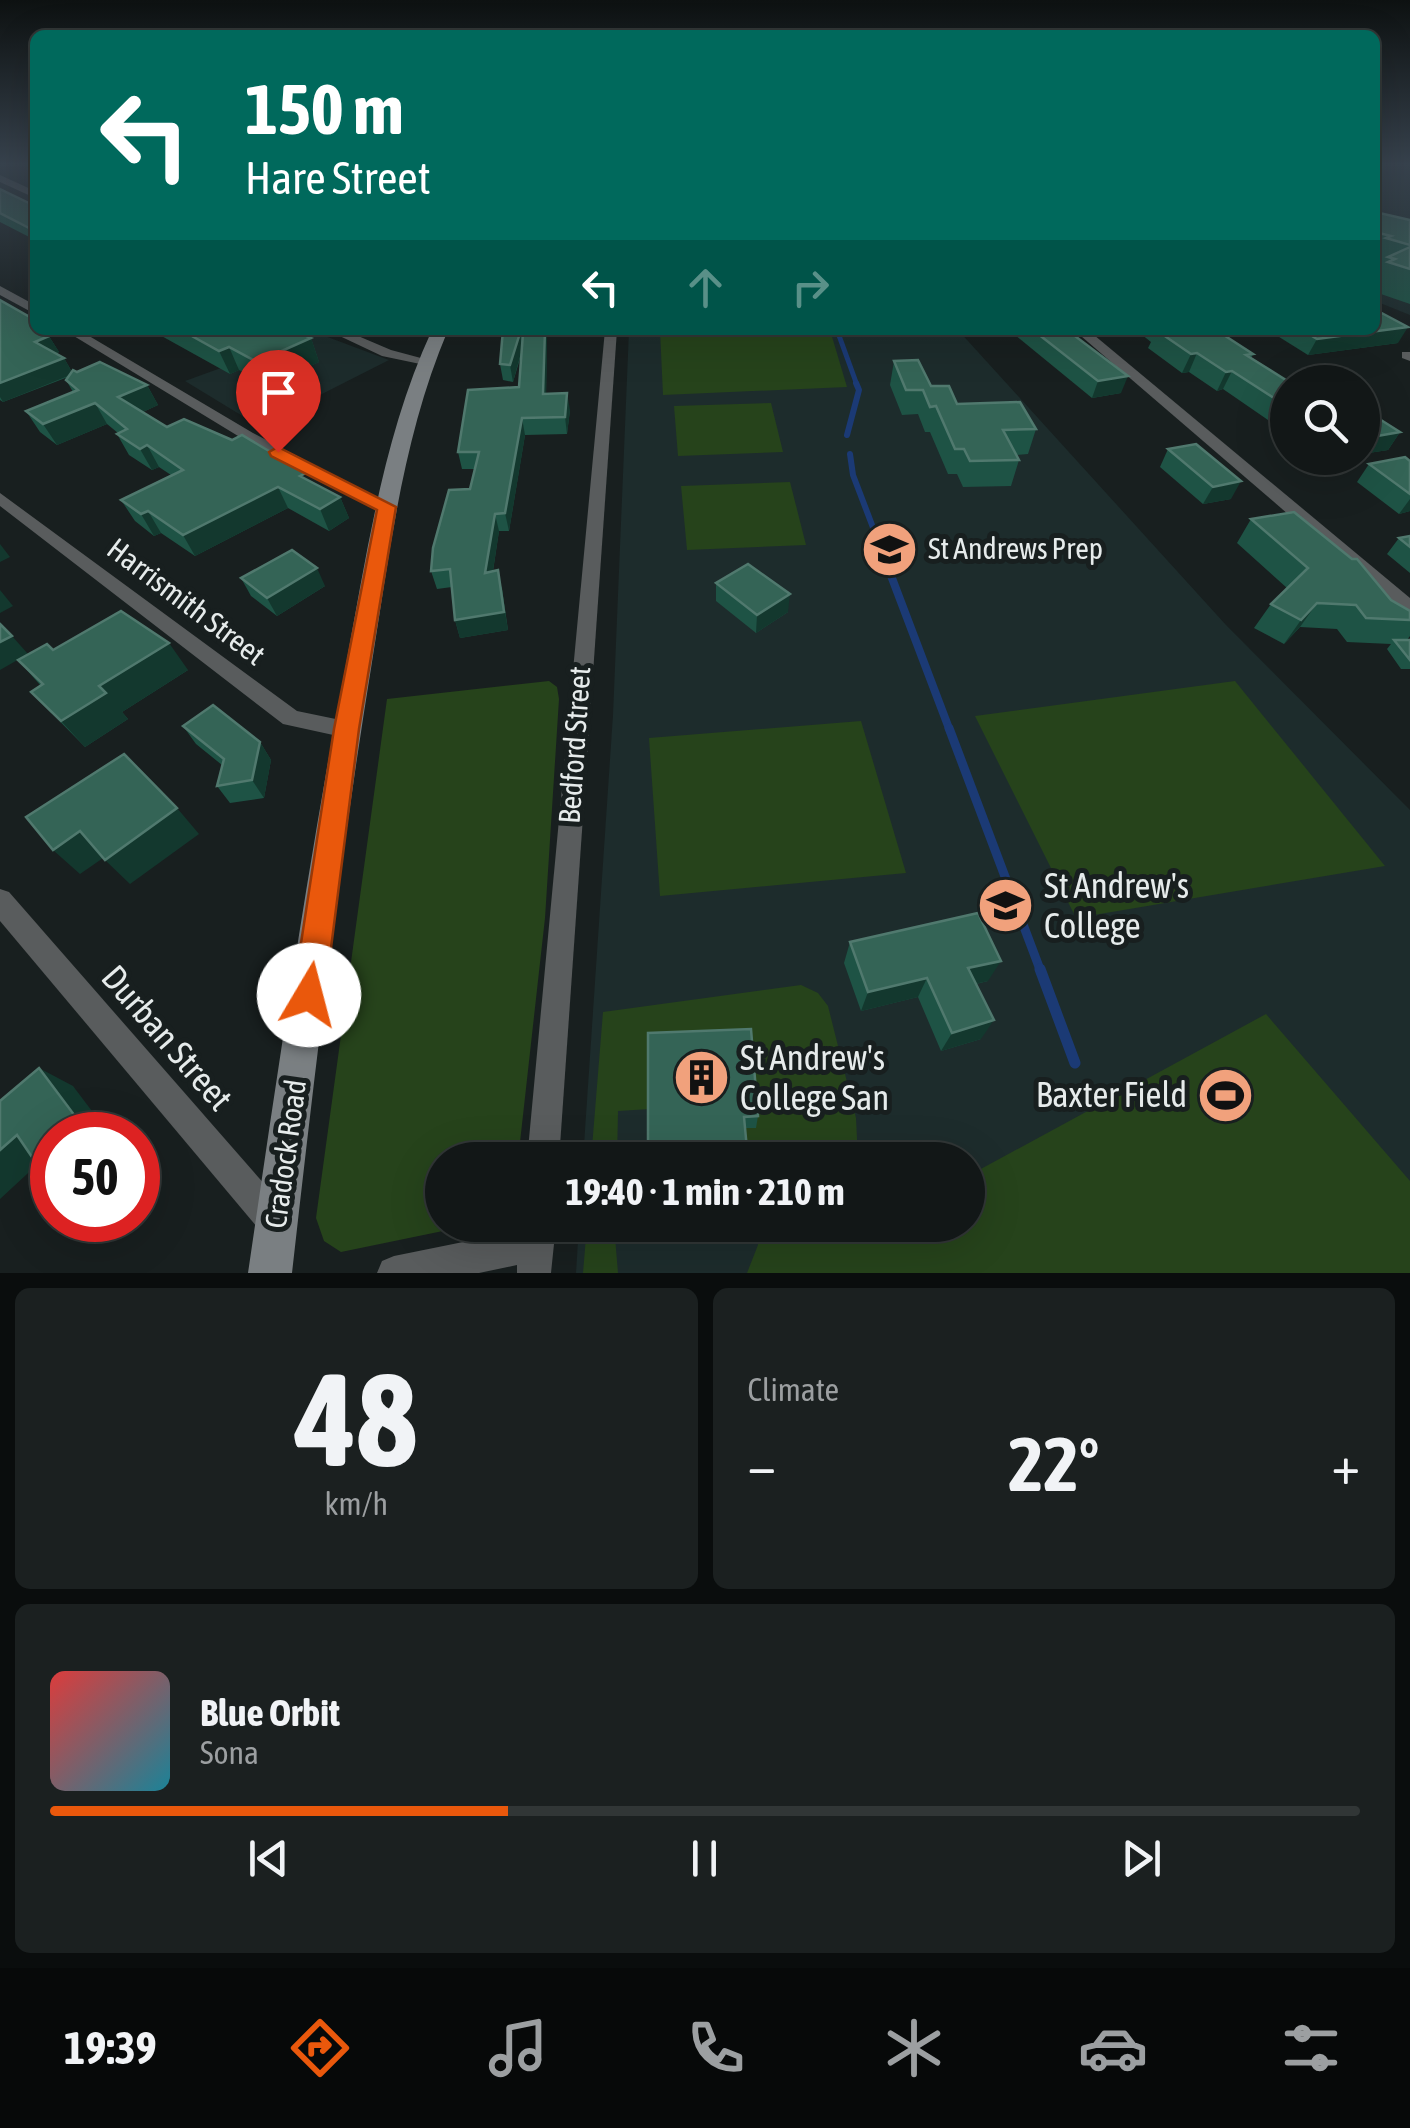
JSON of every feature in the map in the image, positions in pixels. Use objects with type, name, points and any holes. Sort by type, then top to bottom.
[{"type":"main road","name":"Cradock Road","points":[[270,1273],[346,729],[387,507],[425,360],[438,335]]},
{"type":"street","points":[[8,294],[30,307]]},
{"type":"street","points":[[78,335],[248,436],[387,507]]},
{"type":"street","points":[[345,335],[387,353],[425,360]]},
{"type":"street","name":"Bedford Street","points":[[544,1142],[611,335]]},
{"type":"street","points":[[1086,335],[1410,608]]},
{"type":"street","name":"Harrismith Street","points":[[0,498],[291,718],[346,729]]},
{"type":"street","name":"Durban Street","points":[[0,901],[276,1224]]},
{"type":"street","points":[[394,1273],[536,1247]]},
{"type":"shaded area","points":[[1380,223],[1410,223],[1410,315],[1380,303]]},
{"type":"shaded area","points":[[300,335],[322,335],[389,360],[259,426],[185,381],[279,347]]},
{"type":"shaded area","name":"St Andrew's College","points":[[629,335],[963,335],[1226,625],[1410,810],[1410,1273],[576,1273],[578,1242],[985,1242],[985,1142],[584,1142],[613,715]]},
{"type":"green space","points":[[660,335],[831,335],[847,387],[663,395]]},
{"type":"green space","points":[[771,403],[783,452],[678,456],[674,406]]},
{"type":"green space","points":[[790,482],[806,545],[687,550],[681,486]]},
{"type":"green space","points":[[549,681],[557,687],[545,918],[520,1142],[425,1142],[425,1235],[341,1252],[324,1241],[316,1218],[387,699]]},
{"type":"green space","points":[[1235,681],[1385,866],[1076,918],[975,716]]},
{"type":"green space","points":[[861,721],[906,873],[660,896],[649,738]]},
{"type":"green space","points":[[801,985],[818,993],[828,1006],[856,1118],[857,1142],[711,1142],[650,1109],[618,1111],[617,1142],[592,1142],[603,1012]]},
{"type":"green space","name":"Baxter Field","points":[[1266,1014],[1410,1181],[1410,1273],[747,1273],[758,1242],[985,1242],[985,1167]]},
{"type":"green space","points":[[586,1242],[615,1242],[618,1273],[583,1273]]},
{"type":"building","points":[[1380,223],[1410,223],[1410,245],[1386,238],[1391,236],[1380,233]]},
{"type":"building","points":[[1410,247],[1410,269],[1388,262],[1395,259],[1388,257]]},
{"type":"building","points":[[0,300],[30,317],[30,335],[49,336],[35,342],[64,358],[0,383]]},
{"type":"building","points":[[1380,312],[1408,327],[1380,331]]},
{"type":"building","points":[[190,335],[311,338],[257,362],[229,347],[219,351]]},
{"type":"building","points":[[503,335],[519,335],[510,365],[500,364]]},
{"type":"building","points":[[523,335],[545,335],[543,394],[567,393],[565,417],[522,418],[505,513],[495,514],[485,573],[498,570],[504,612],[455,620],[450,569],[431,571],[433,548],[449,490],[470,489],[479,452],[458,452],[468,390],[519,387]]},
{"type":"building","points":[[1039,335],[1074,335],[1128,376],[1098,381]]},
{"type":"building","points":[[1163,335],[1224,335],[1270,370],[1270,395],[1232,371],[1226,372],[1197,353],[1191,354]]},
{"type":"building","points":[[1310,335],[1347,335],[1317,339]]},
{"type":"building","points":[[918,360],[931,386],[949,386],[957,404],[1020,402],[1036,429],[1003,430],[1019,460],[970,461],[964,449],[955,449],[936,406],[930,407],[923,390],[906,390],[894,361]]},
{"type":"building","points":[[100,362],[147,385],[118,397],[167,427],[184,419],[232,440],[242,435],[306,473],[300,476],[340,497],[320,509],[278,487],[183,535],[148,511],[141,514],[121,500],[183,470],[147,445],[140,449],[117,434],[127,429],[95,403],[43,424],[26,411],[78,390],[66,380],[73,370],[77,372]]},
{"type":"building","points":[[1380,419],[1400,432],[1380,436]]},
{"type":"building","points":[[1196,444],[1241,481],[1213,487],[1168,449]]},
{"type":"building","points":[[1405,457],[1410,461],[1410,494],[1380,472],[1380,462]]},
{"type":"building","points":[[1294,512],[1357,559],[1391,600],[1410,611],[1410,620],[1366,618],[1356,605],[1317,603],[1301,620],[1271,604],[1308,568],[1251,519]]},
{"type":"building","points":[[292,550],[317,568],[267,598],[241,578]]},
{"type":"building","points":[[748,564],[790,594],[757,615],[716,583]]},
{"type":"building","points":[[121,611],[169,643],[99,686],[106,693],[61,721],[31,692],[43,684],[18,660],[47,644],[53,650]]},
{"type":"building","points":[[0,624],[12,636],[0,642]]},
{"type":"building","points":[[1394,640],[1410,640],[1410,660]]},
{"type":"building","points":[[213,705],[260,742],[252,780],[217,786],[224,759],[183,726]]},
{"type":"building","points":[[124,754],[177,808],[105,860],[80,831],[53,850],[26,817]]},
{"type":"building","points":[[978,913],[1001,961],[968,968],[994,1020],[952,1033],[927,978],[868,992],[850,942]]},
{"type":"building","name":"St Andrew's College San","points":[[751,1029],[758,1116],[744,1117],[746,1142],[648,1142],[648,1033]]},
{"type":"building","points":[[39,1068],[72,1112],[30,1112],[30,1154],[17,1135],[0,1150],[0,1101]]},
{"type":"waterway","points":[[839,335],[857,385]]},
{"type":"waterway","points":[[847,435],[859,390],[856,383]]},
{"type":"waterway","points":[[850,454],[853,475],[877,538]]},
{"type":"waterway","points":[[876,536],[950,731]]},
{"type":"waterway","points":[[949,728],[1041,972]]},
{"type":"waterway","points":[[1040,969],[1075,1063]]},
{"type":"place","name":"St Andrews Prep","points":[[889,549]]},
{"type":"place","name":"St Andrew's College","points":[[1005,906]]},
{"type":"place","name":"St Andrew's College San","points":[[701,1078]]},
{"type":"place","name":"Baxter Field","points":[[1226,1095]]},
{"type":"route","points":[[278,452],[387,507],[346,729],[309,995]]}]
